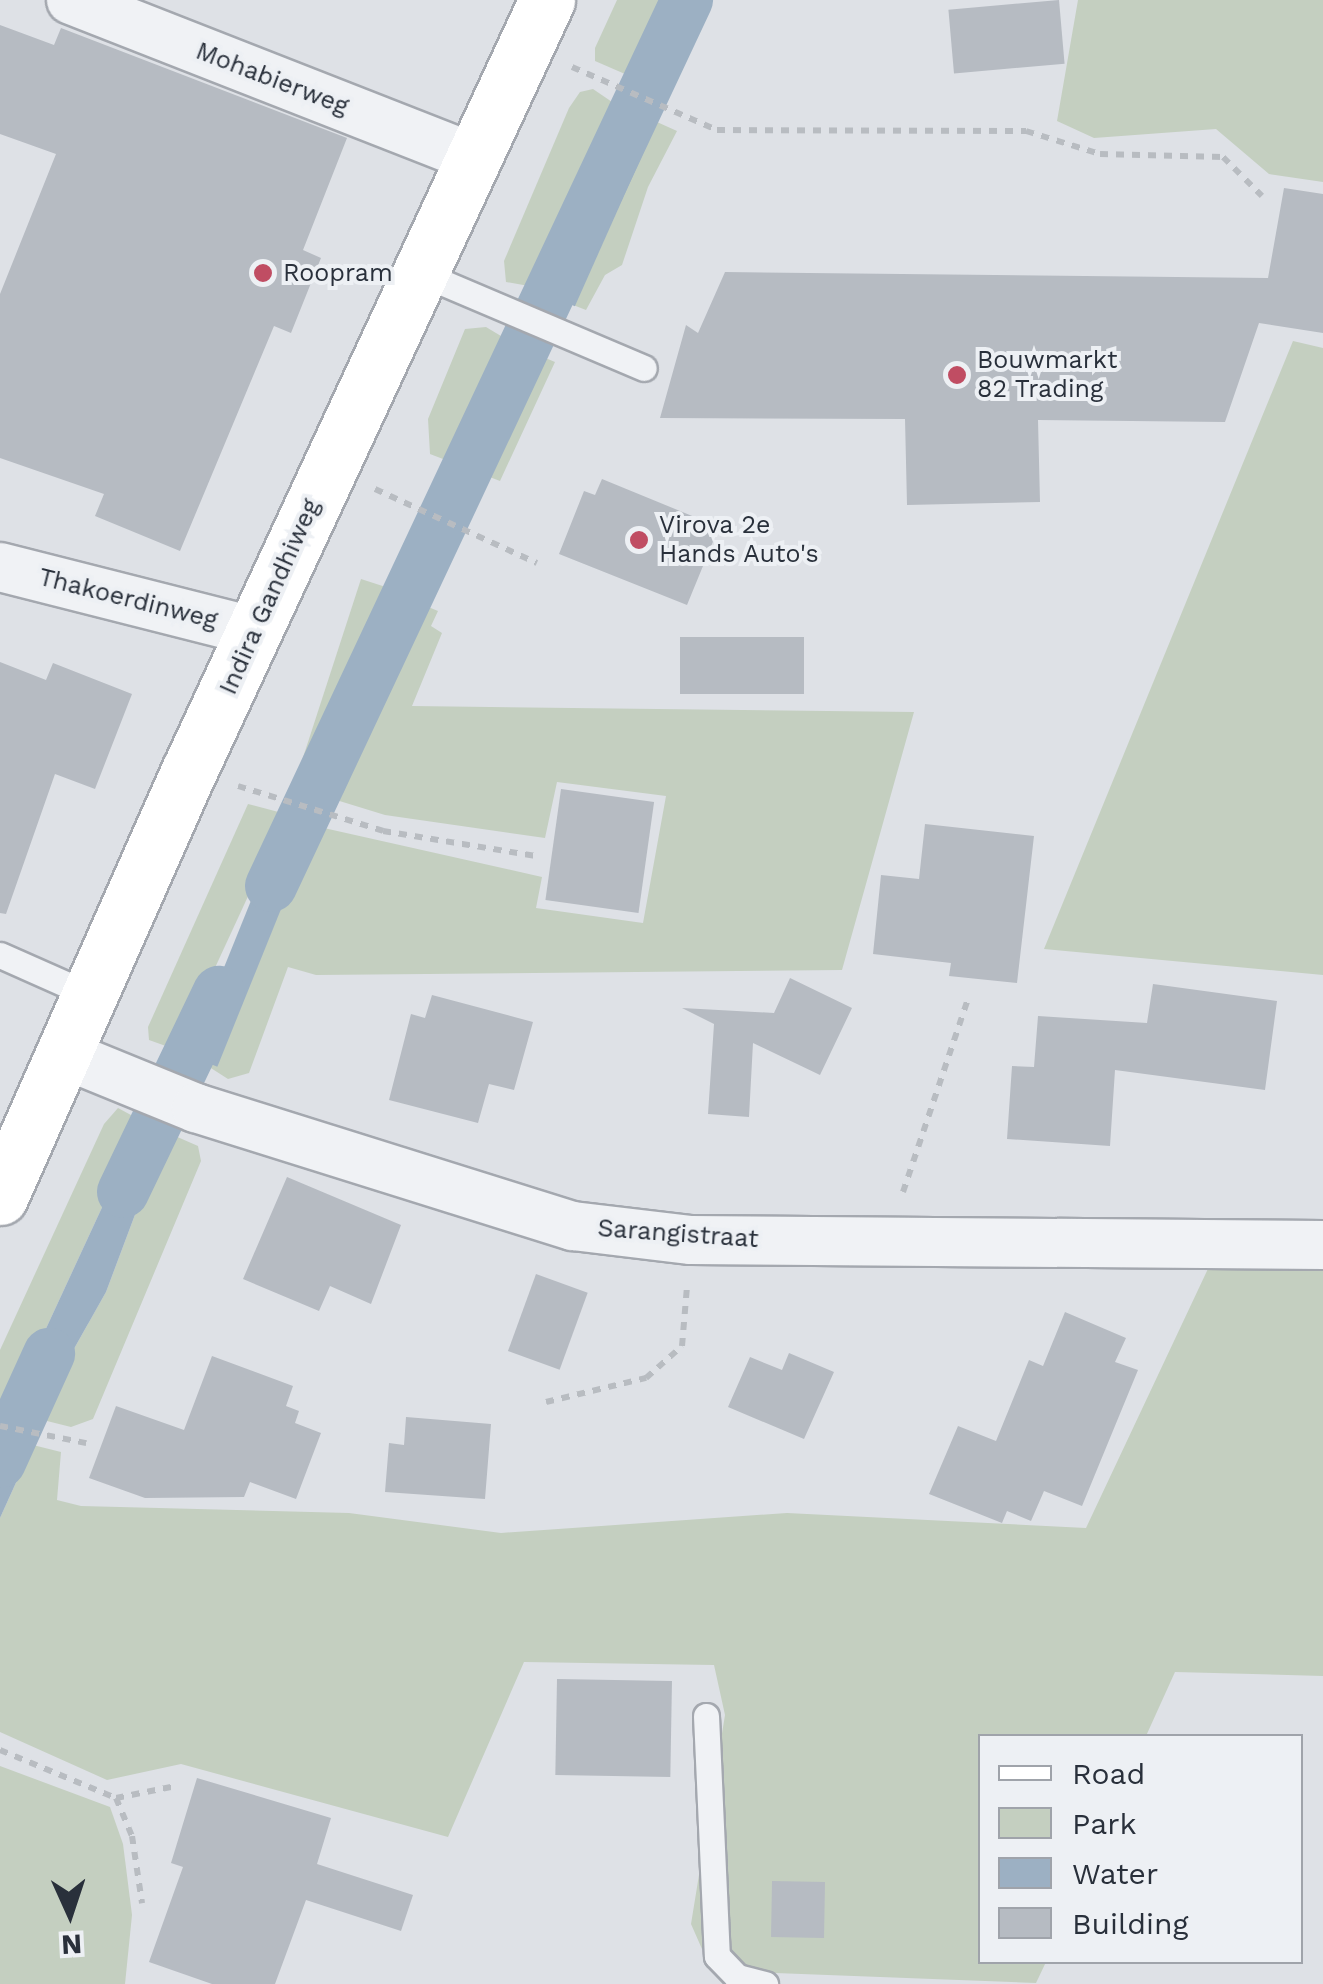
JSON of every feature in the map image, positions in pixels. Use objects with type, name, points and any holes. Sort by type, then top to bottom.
[{"type":"main road","name":"Indira Gandhiweg","points":[[0,1197],[189,770],[537,23]]},
{"type":"street","name":"Mohabierweg","points":[[71,0],[474,158]]},
{"type":"street","name":"Thakoerdinweg","points":[[0,567],[256,632]]},
{"type":"street","name":"Sarangistraat","points":[[61,1053],[196,1108],[573,1226],[691,1240],[1323,1245]]},
{"type":"lane","points":[[420,273],[644,368]]},
{"type":"lane","points":[[0,954],[88,994]]},
{"type":"lane","points":[[706,1716],[716,1956],[736,1978],[765,1984]]},
{"type":"path","points":[[537,23],[716,130],[1026,131],[1100,154],[1223,156],[1262,196]]},
{"type":"path","points":[[329,468],[537,563]]},
{"type":"path","points":[[189,770],[353,823],[536,856]]},
{"type":"path","points":[[896,1242],[896,1212],[969,996]]},
{"type":"path","points":[[546,1402],[646,1378],[682,1346],[691,1240]]},
{"type":"path","points":[[0,1426],[86,1443]]},
{"type":"path","points":[[0,1750],[116,1798],[176,1786]]},
{"type":"path","points":[[116,1798],[132,1836],[142,1903]]},
{"type":"green space","points":[[617,0],[660,0],[625,74],[595,61],[595,48]]},
{"type":"green space","points":[[1078,0],[1323,0],[1323,182],[1269,174],[1216,129],[1094,138],[1057,121]]},
{"type":"green space","points":[[593,89],[615,104],[529,286],[506,282],[504,261],[569,108],[580,92]]},
{"type":"green space","points":[[657,122],[677,131],[648,187],[622,265],[605,275],[586,310],[568,303]]},
{"type":"green space","points":[[486,327],[506,339],[455,449],[493,467],[543,357],[555,362],[500,481],[430,454],[428,419],[465,329]]},
{"type":"green space","points":[[1293,341],[1323,348],[1323,975],[1044,949]]},
{"type":"green space","points":[[361,579],[398,591],[331,796],[294,784]]},
{"type":"green space","points":[[421,604],[438,611],[431,626],[442,633],[412,706],[914,712],[842,970],[316,975],[288,967],[249,1073],[228,1079],[203,1063],[315,826],[542,877],[536,908],[643,923],[666,796],[557,782],[545,838],[385,815],[333,799],[343,792]]},
{"type":"green space","points":[[248,804],[286,814],[177,1050],[149,1040],[148,1027]]},
{"type":"green space","points":[[118,1108],[142,1121],[6,1415],[0,1414],[0,1350],[104,1124]]},
{"type":"green space","points":[[166,1132],[198,1146],[201,1161],[93,1419],[71,1427],[35,1418],[106,1292]]},
{"type":"green space","points":[[1214,1256],[1323,1257],[1323,1676],[1175,1672],[1147,1734],[978,1734],[978,1964],[1045,1964],[1036,1983],[748,1972],[702,1949],[691,1924],[725,1715],[714,1665],[524,1662],[448,1837],[181,1764],[107,1780],[0,1732],[0,1518],[33,1445],[61,1452],[57,1500],[81,1506],[349,1513],[501,1533],[787,1513],[1086,1528]]},
{"type":"green space","points":[[0,1766],[110,1807],[123,1844],[132,1915],[125,1984],[0,1984]]},
{"type":"water","points":[[660,0],[704,0],[697,36],[672,87],[662,92],[625,74]]},
{"type":"water","points":[[615,103],[657,122],[575,306],[533,288]]},
{"type":"water","points":[[506,339],[543,357],[489,467],[453,449]]},
{"type":"water","points":[[398,591],[421,604],[415,627],[343,793],[333,799],[305,787]]},
{"type":"water","points":[[286,814],[315,826],[217,1067],[189,1055]]},
{"type":"water","points":[[142,1121],[166,1132],[106,1292],[35,1418],[6,1415]]},
{"type":"water","points":[[0,1437],[33,1445],[0,1518]]},
{"type":"building","points":[[1059,0],[1065,64],[954,73],[948,10]]},
{"type":"building","points":[[0,25],[54,45],[61,28],[347,138],[303,250],[321,258],[291,333],[274,326],[180,551],[95,516],[104,494],[0,458],[0,294],[56,154],[0,134]]},
{"type":"building","name":"Bouwmarkt 82 Trading","points":[[1284,188],[1323,194],[1323,333],[1259,323],[1225,422],[1038,420],[1040,502],[907,505],[905,419],[660,418],[686,325],[698,333],[725,272],[1268,278]]},
{"type":"building","name":"Virova 2e Hands Auto's","points":[[602,479],[719,527],[687,605],[559,554],[584,491],[595,495]]},
{"type":"building","points":[[680,637],[804,637],[804,694],[680,694]]},
{"type":"building","points":[[0,662],[46,680],[53,663],[132,694],[95,789],[55,774],[6,914],[0,913]]},
{"type":"building","points":[[561,789],[654,802],[638,913],[545,900]]},
{"type":"building","points":[[925,824],[1034,836],[1017,983],[949,976],[951,963],[873,954],[881,875],[919,879]]},
{"type":"building","points":[[790,978],[852,1008],[820,1075],[753,1043],[749,1117],[708,1114],[714,1024],[682,1008],[774,1013]]},
{"type":"building","points":[[1153,984],[1277,1001],[1265,1090],[1115,1070],[1110,1146],[1007,1139],[1012,1066],[1034,1067],[1038,1016],[1147,1023]]},
{"type":"building","points":[[432,995],[533,1022],[514,1090],[489,1084],[478,1123],[389,1100],[411,1014],[425,1018]]},
{"type":"building","points":[[287,1177],[401,1225],[371,1304],[330,1286],[319,1311],[243,1279]]},
{"type":"building","points":[[536,1274],[588,1293],[560,1370],[508,1351]]},
{"type":"building","points":[[1065,1312],[1126,1338],[1115,1362],[1138,1370],[1082,1506],[1044,1491],[1031,1521],[1007,1511],[1002,1523],[929,1494],[958,1426],[996,1441],[1029,1360],[1043,1366]]},
{"type":"building","points":[[789,1353],[834,1372],[804,1439],[728,1407],[750,1357],[782,1370]]},
{"type":"building","points":[[212,1356],[293,1386],[286,1406],[299,1411],[295,1423],[321,1433],[296,1499],[250,1482],[244,1497],[145,1498],[89,1478],[116,1406],[184,1430]]},
{"type":"building","points":[[406,1417],[491,1424],[485,1499],[385,1492],[389,1443],[404,1445]]},
{"type":"building","points":[[557,1679],[672,1681],[670,1777],[555,1775]]},
{"type":"building","points":[[197,1778],[331,1818],[317,1864],[413,1895],[401,1931],[306,1900],[275,1984],[212,1984],[149,1962],[183,1867],[171,1863]]},
{"type":"building","points":[[772,1881],[825,1882],[824,1938],[771,1937]]},
{"type":"waterway","points":[[271,886],[687,0]]},
{"type":"waterway","points":[[123,1192],[219,992]]},
{"type":"waterway","points":[[0,1462],[49,1354]]},
{"type":"place","name":"Roopram","points":[[263,273]]},
{"type":"place","name":"Bouwmarkt 82 Trading","points":[[957,375]]},
{"type":"place","name":"Virova 2e Hands Auto's","points":[[639,540]]}]
